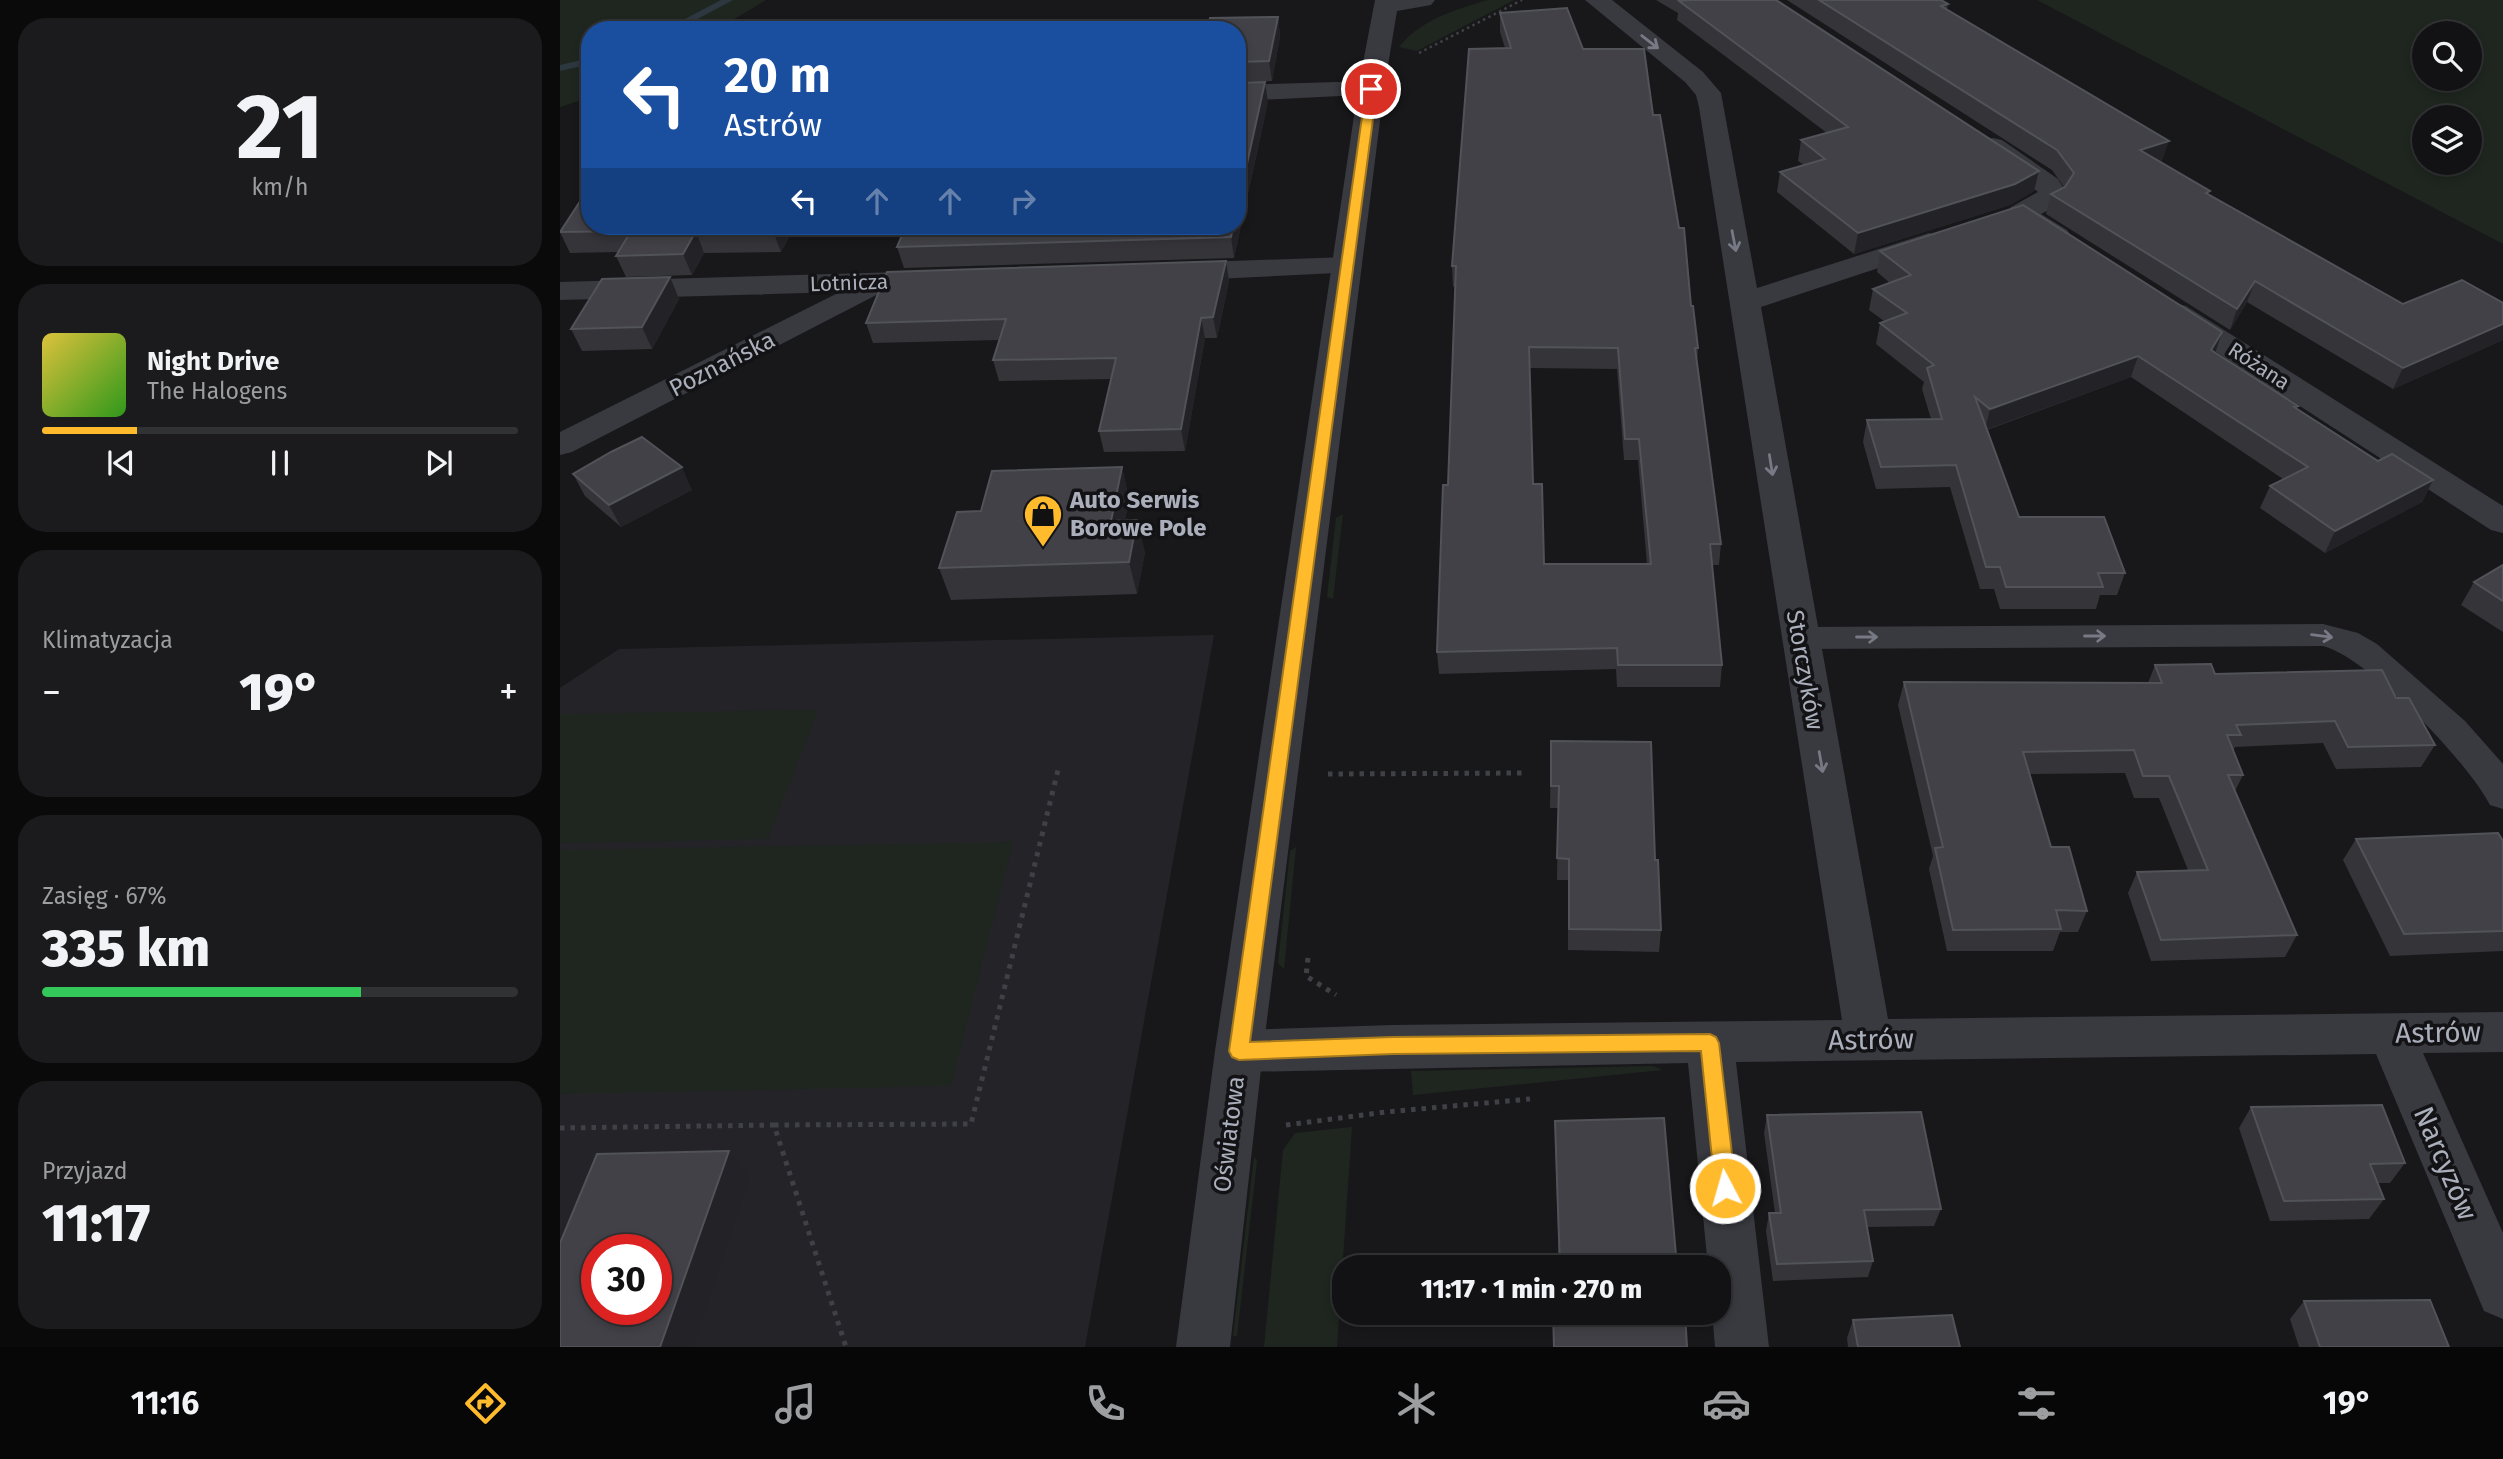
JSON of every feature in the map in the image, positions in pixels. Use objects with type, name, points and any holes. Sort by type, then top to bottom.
[{"type":"street","points":[[1386,2],[1423,0]]},
{"type":"street","name":"Storczyków","points":[[1597,0],[1694,77],[1708,93],[1868,1038]]},
{"type":"street","name":"Oświatowa","points":[[1203,1347],[1239,1051],[1371,89],[1386,2]]},
{"type":"street","points":[[1246,93],[1371,89]]},
{"type":"street","points":[[1973,133],[2048,185],[2052,192],[2049,199],[2008,217],[2080,250]]},
{"type":"street","points":[[1745,302],[1955,234]]},
{"type":"street","points":[[1142,273],[1347,266]]},
{"type":"street","name":"Lotnicza","points":[[560,291],[965,279]]},
{"type":"street","name":"Poznańska","points":[[560,445],[883,282]]},
{"type":"street","name":"Różana","points":[[2150,296],[2503,522]]},
{"type":"street","name":"Astrów","points":[[1239,1051],[1393,1045],[2503,1032]]},
{"type":"street","name":"Narcyzów","points":[[2391,1033],[2503,1293]]},
{"type":"street","points":[[1710,1043],[1742,1347]]},
{"type":"lane","points":[[1799,638],[2323,635],[2346,640],[2365,652],[2453,730],[2492,775],[2503,795]]},
{"type":"path","points":[[1416,54],[1522,0]]},
{"type":"path","points":[[560,1128],[971,1124],[1058,770]]},
{"type":"path","points":[[1327,774],[1524,773]]},
{"type":"path","points":[[774,1125],[846,1347]]},
{"type":"shaded area","points":[[560,0],[766,0],[731,21],[581,21],[581,100],[560,107]]},
{"type":"shaded area","points":[[1488,0],[1514,0],[1417,51],[1399,47],[1428,22]]},
{"type":"shaded area","points":[[2037,0],[2503,0],[2503,244]]},
{"type":"shaded area","points":[[1343,514],[1333,599],[1327,597],[1336,518]]},
{"type":"shaded area","points":[[1214,635],[1085,1347],[560,1347],[560,688],[619,649]]},
{"type":"shaded area","points":[[818,710],[768,839],[560,843],[560,714]]},
{"type":"shaded area","points":[[1013,842],[951,1086],[560,1094],[560,850]]},
{"type":"shaded area","points":[[1296,847],[1284,969],[1278,963],[1290,851]]},
{"type":"shaded area","points":[[1653,1066],[1663,1070],[1413,1095],[1411,1071]]},
{"type":"shaded area","points":[[1352,1127],[1343,1255],[1332,1255],[1332,1325],[1338,1325],[1337,1347],[1264,1347],[1283,1150],[1295,1133]]},
{"type":"shaded area","points":[[1254,1157],[1257,1161],[1237,1336],[1233,1336]]},
{"type":"building","points":[[1776,0],[2039,171],[2015,184],[1858,233],[1780,172],[1825,159],[1801,140],[1848,127],[1679,1]]},
{"type":"building","points":[[1819,0],[1941,0],[1948,4],[1941,6],[2169,141],[2140,150],[2210,191],[2206,193],[2403,304],[2462,280],[2503,303],[2503,324],[2403,368],[2255,281],[2237,309],[2051,194],[2065,187],[2074,173],[2057,150]]},
{"type":"building","points":[[1567,8],[1583,49],[1644,49],[1653,115],[1660,115],[1679,228],[1684,228],[1698,348],[1695,348],[1721,544],[1710,544],[1722,665],[1618,665],[1617,648],[1437,652],[1443,485],[1448,485],[1456,266],[1452,266],[1469,49],[1511,48],[1500,13]],"holes":[[[1529,347],[1618,348],[1625,439],[1639,439],[1651,564],[1544,564],[1542,484],[1533,484]]]},
{"type":"building","points":[[1278,17],[1269,61],[1246,62],[1246,21],[1209,21],[1210,18]]},
{"type":"building","points":[[1265,82],[1246,168],[1246,83]]},
{"type":"building","points":[[581,200],[581,232],[560,232]]},
{"type":"building","points":[[2023,205],[2222,332],[2211,350],[2298,406],[2294,407],[2378,461],[2392,454],[2433,480],[2335,531],[2270,486],[2308,467],[2138,356],[1990,409],[1975,397],[2019,517],[2104,517],[2125,573],[2098,573],[2103,587],[2006,587],[2000,567],[1986,567],[1956,465],[1881,467],[1867,420],[1942,419],[1927,368],[1934,365],[1880,323],[1907,313],[1873,289],[1911,275],[1880,251]]},
{"type":"building","points":[[629,235],[694,235],[683,254],[616,256]]},
{"type":"building","points":[[902,235],[1231,235],[1231,237],[897,247]]},
{"type":"building","points":[[1226,261],[1213,317],[1201,318],[1181,429],[1099,431],[1116,358],[993,360],[1006,319],[866,323],[887,272]]},
{"type":"building","points":[[670,277],[642,327],[571,329],[602,279]]},
{"type":"building","points":[[642,437],[682,467],[609,505],[573,474],[611,452]]},
{"type":"building","points":[[1122,467],[1111,521],[1137,520],[1129,562],[939,568],[957,512],[981,511],[992,471]]},
{"type":"building","points":[[2503,565],[2503,601],[2474,582]]},
{"type":"building","points":[[2211,664],[2215,674],[2382,670],[2396,698],[2409,698],[2435,745],[2348,747],[2335,721],[2236,725],[2241,735],[2227,735],[2243,775],[2228,775],[2297,935],[2161,940],[2137,872],[2208,870],[2169,776],[2143,776],[2134,750],[2023,752],[2051,847],[2069,847],[2087,911],[2056,910],[2061,929],[1953,930],[1935,848],[1943,847],[1904,682],[2162,683],[2155,665]]},
{"type":"building","points":[[1551,741],[1651,742],[1655,860],[1658,860],[1661,930],[1569,929],[1569,859],[1557,858],[1559,786],[1551,786]]},
{"type":"building","points":[[2498,833],[2503,841],[2503,931],[2404,934],[2356,839]]},
{"type":"building","points":[[2382,1105],[2405,1163],[2370,1164],[2384,1199],[2284,1201],[2251,1107]]},
{"type":"building","points":[[1921,1112],[1941,1209],[1864,1210],[1873,1261],[1777,1264],[1769,1213],[1781,1213],[1767,1115]]},
{"type":"building","points":[[1664,1118],[1676,1255],[1560,1255],[1555,1121]]},
{"type":"building","points":[[729,1151],[672,1313],[672,1234],[581,1234],[581,1325],[668,1325],[660,1347],[560,1347],[560,1243],[597,1154]]},
{"type":"building","points":[[2430,1300],[2449,1347],[2320,1347],[2304,1301]]},
{"type":"building","points":[[1952,1315],[1960,1347],[1858,1347],[1853,1320]]},
{"type":"building","points":[[1553,1325],[1686,1325],[1687,1347],[1554,1347]]},
{"type":"waterway","points":[[687,21],[728,0]]},
{"type":"waterway","points":[[560,68],[581,63]]},
{"type":"place","name":"Auto Serwis Borowe Pole","points":[[1043,548]]},
{"type":"route","points":[[1371,89],[1239,1051],[1393,1045],[1710,1043],[1725,1188]]}]
